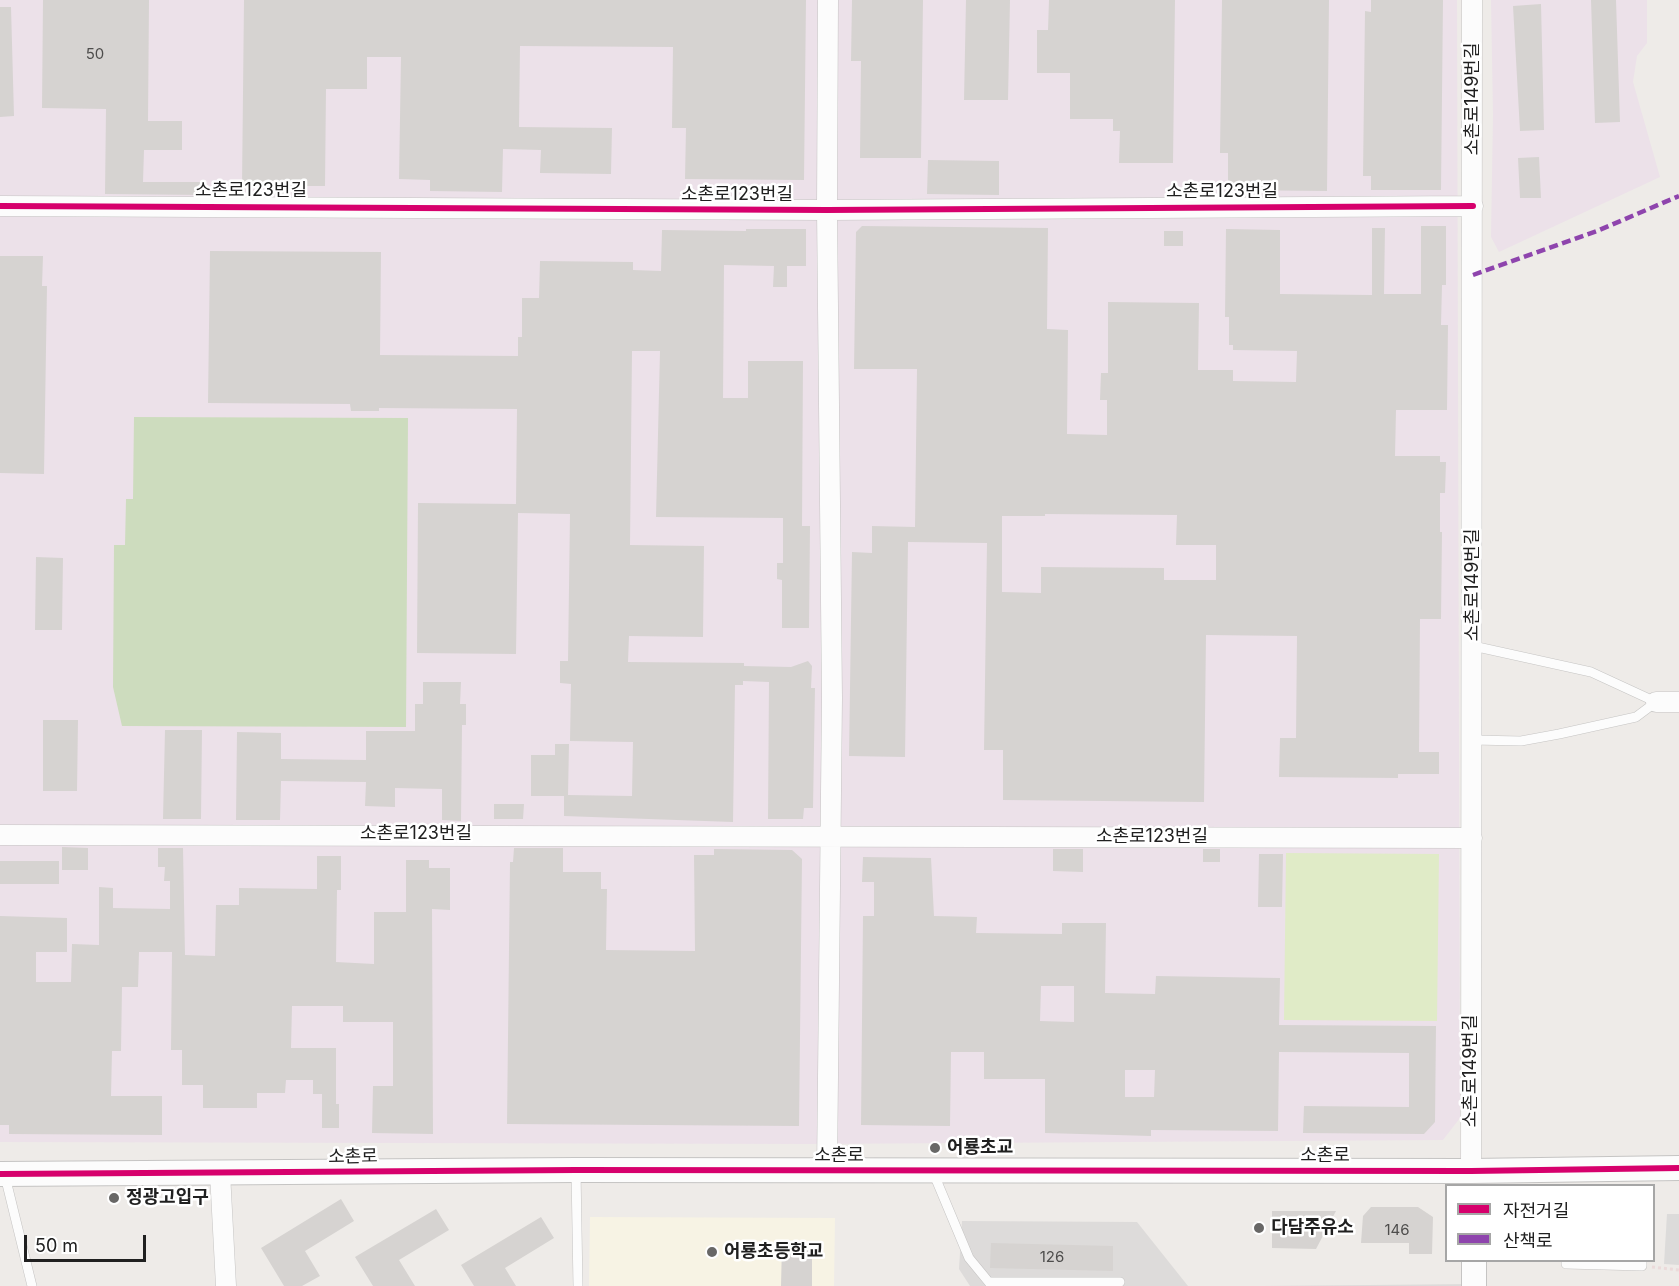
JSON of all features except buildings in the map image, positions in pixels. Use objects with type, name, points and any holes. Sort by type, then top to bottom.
[{"type":"street","points":[[827,1171],[832,836],[827,210],[828,0]]},
{"type":"street","name":"소촌로149번길","points":[[1471,1178],[1472,0]]},
{"type":"street","name":"소촌로123번길","points":[[0,206],[827,210],[1473,206]]},
{"type":"street","points":[[1656,702],[1679,702]]},
{"type":"street","name":"소촌로123번길","points":[[0,835],[1473,838]]},
{"type":"street","name":"소촌로","points":[[2,1174],[576,1170],[932,1171],[1471,1178],[1566,1172],[1649,1172],[1679,1168]]},
{"type":"street","points":[[220,1173],[226,1286]]},
{"type":"street","points":[[1474,1262],[1474,1286]]},
{"type":"lane","points":[[1473,646],[1591,672],[1656,702],[1636,717],[1559,734],[1521,741],[1473,740]]},
{"type":"lane","points":[[576,1170],[578,1286]]},
{"type":"lane","points":[[932,1171],[969,1258],[991,1284],[1120,1282]]},
{"type":"lane","points":[[2,1174],[32,1286]]},
{"type":"lane","points":[[1566,1262],[1566,1264],[1642,1263]]},
{"type":"path","points":[[1642,1263],[1679,1270]]},
{"type":"shaded area","points":[[0,0],[1457,0],[1460,1118],[1443,1140],[808,1144],[0,1142]]},
{"type":"shaded area","points":[[1491,0],[1647,0],[1647,43],[1637,56],[1633,82],[1660,177],[1499,252],[1491,237],[1493,115]]},
{"type":"shaded area","points":[[1667,1214],[1679,1214],[1679,1265],[1664,1264]]},
{"type":"shaded area","name":"어룡초등학교","points":[[590,1217],[835,1218],[834,1286],[589,1286]]},
{"type":"shaded area","points":[[962,1221],[1137,1222],[1188,1286],[970,1286],[959,1269]]},
{"type":"shaded area","points":[[1474,1284],[1474,1286],[1263,1286]]},
{"type":"green space","points":[[134,417],[408,418],[406,727],[122,726],[113,687],[114,545],[125,545],[126,499],[133,499]]},
{"type":"green space","points":[[1286,853],[1439,854],[1437,1021],[1284,1020]]},
{"type":"marked path","points":[[1473,275],[1597,231],[1679,196]]},
{"type":"cycle path","points":[[0,206],[827,210],[1473,206]]},
{"type":"cycle path","points":[[0,1174],[576,1170],[1471,1171],[1679,1168]]},
{"type":"place","name":"어룡초교","points":[[935,1148]]},
{"type":"place","name":"정광고입구","points":[[114,1198]]},
{"type":"place","name":"다담주유소","points":[[1259,1228]]},
{"type":"place","name":"어룡초등학교","points":[[712,1252]]}]
